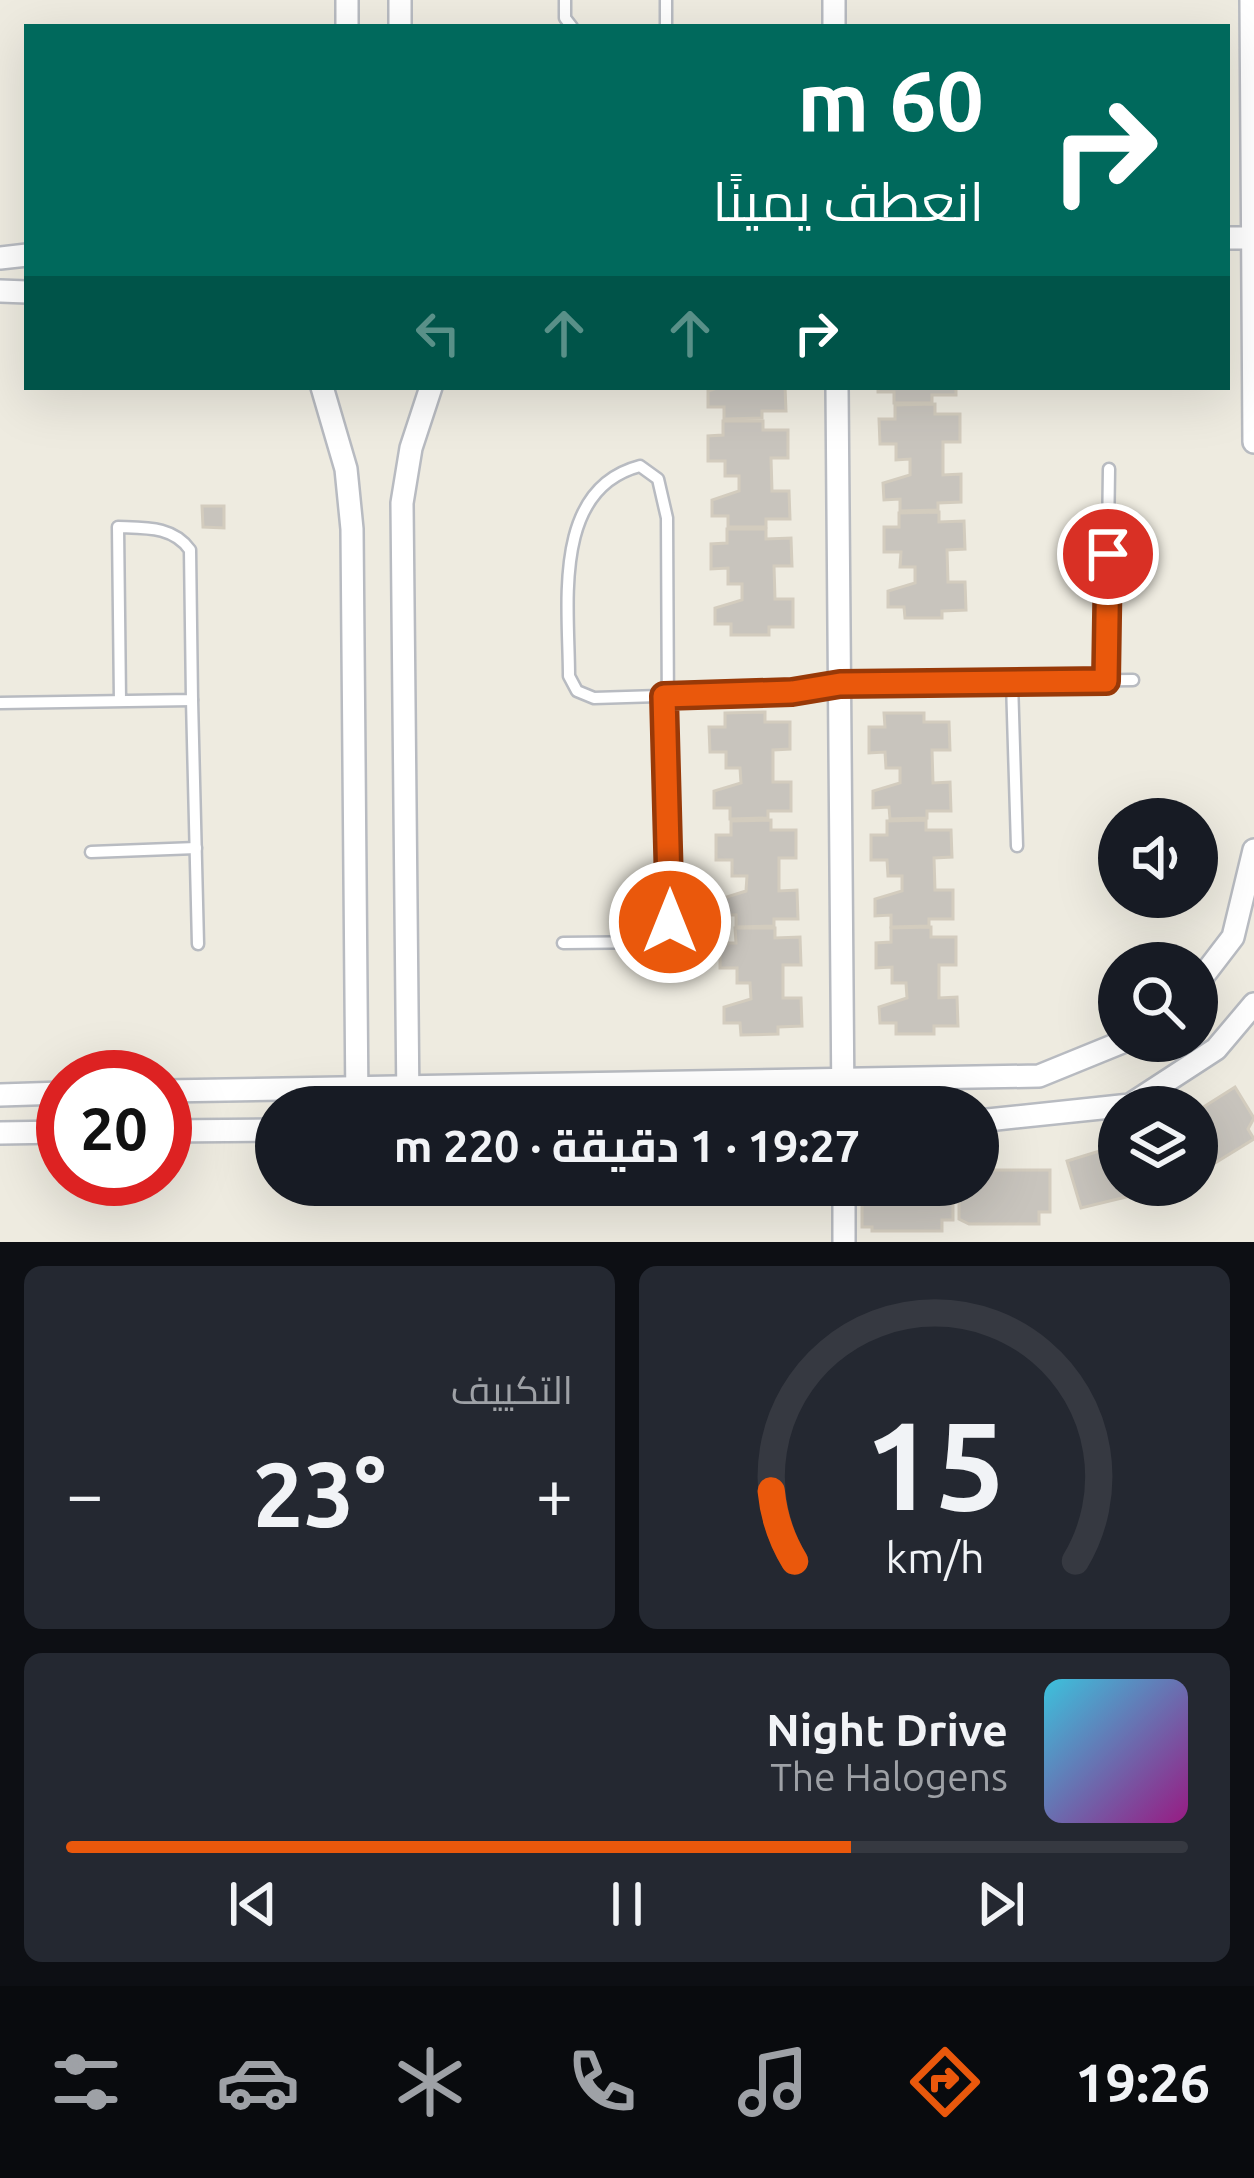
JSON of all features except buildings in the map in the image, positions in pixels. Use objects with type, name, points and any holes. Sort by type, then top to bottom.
[{"type":"street","points":[[1251,0],[1254,442]]},
{"type":"street","points":[[323,390],[346,469],[352,529],[357,1086]]},
{"type":"street","points":[[408,1086],[403,502],[411,448],[430,390]]},
{"type":"street","points":[[837,390],[843,1086]]},
{"type":"street","points":[[1218,957],[1233,937],[1254,850]]},
{"type":"street","points":[[999,1119],[1130,1105],[1216,1049],[1254,1004]]},
{"type":"street","points":[[664,1086],[1039,1076],[1098,1052]]},
{"type":"street","points":[[192,1092],[255,1094]]},
{"type":"street","points":[[0,1095],[36,1094]]},
{"type":"street","points":[[192,1131],[255,1130]]},
{"type":"street","points":[[0,1133],[36,1132]]},
{"type":"street","points":[[844,1206],[844,1242]]},
{"type":"lane","points":[[563,943],[660,942],[667,935],[664,696],[667,518],[658,478],[640,466],[618,472],[578,521],[570,542],[568,676],[577,691],[594,698],[664,696],[792,692],[840,684],[1133,680]]},
{"type":"lane","points":[[1106,681],[1109,470]]},
{"type":"lane","points":[[120,701],[118,527],[158,529],[181,537],[190,550],[198,944]]},
{"type":"lane","points":[[1012,682],[1017,846]]},
{"type":"lane","points":[[0,703],[192,700]]},
{"type":"lane","points":[[91,852],[196,848]]},
{"type":"route","points":[[670,922],[664,696],[792,692],[840,684],[1106,681],[1108,554]]}]
